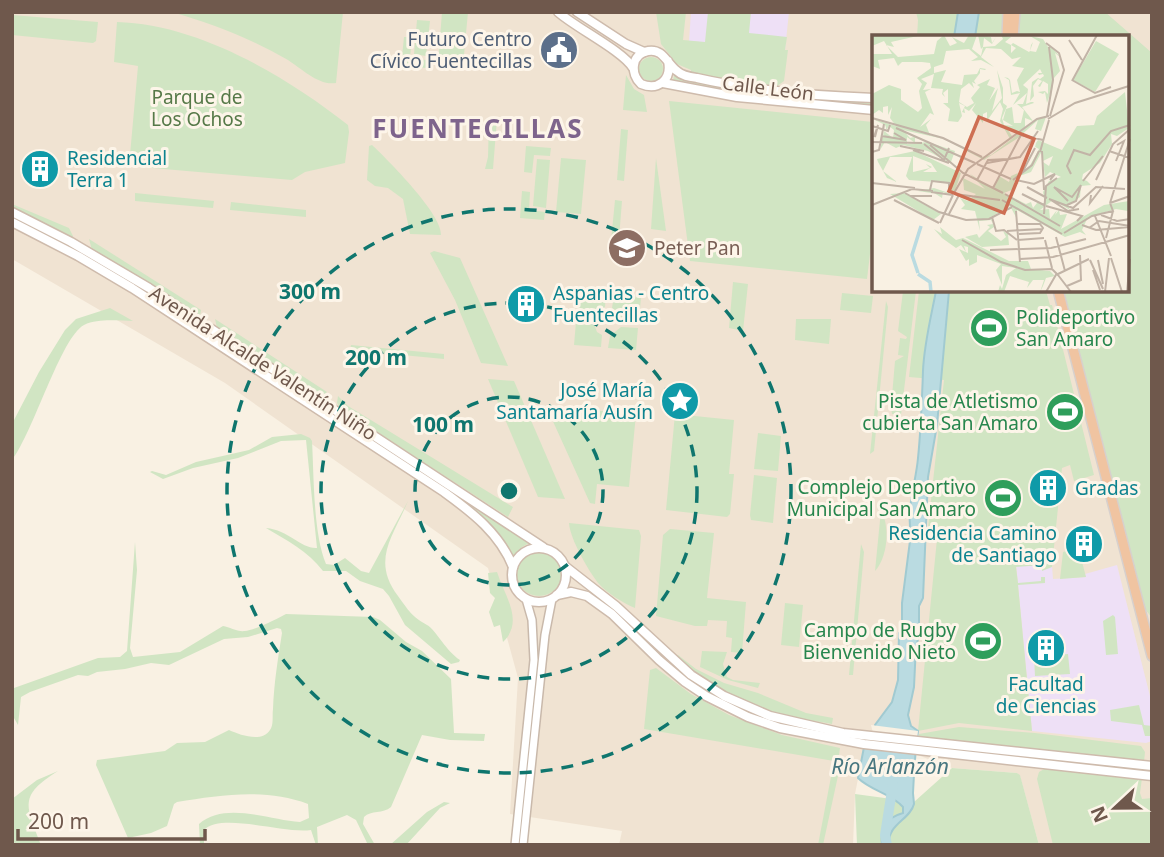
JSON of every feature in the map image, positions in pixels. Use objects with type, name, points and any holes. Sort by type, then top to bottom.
[{"type":"highway","points":[[1007,35],[1008,12]]},
{"type":"highway","points":[[1013,35],[1015,12]]},
{"type":"highway","points":[[1059,292],[1152,656]]},
{"type":"main road","points":[[558,12],[591,37],[622,55],[633,68],[636,79],[644,86],[655,87],[663,83],[668,75],[668,61],[658,52],[644,52],[619,40],[577,12]]},
{"type":"main road","points":[[633,68],[639,55],[644,52]]},
{"type":"main road","name":"Calle León","points":[[668,61],[682,74],[716,83],[872,98]]},
{"type":"main road","name":"Calle León","points":[[663,83],[737,97],[872,110]]},
{"type":"main road","name":"Avenida Alcalde Valentín Niño","points":[[12,212],[71,242],[149,288],[543,547]]},
{"type":"main road","name":"Avenida Alcalde Valentín Niño","points":[[12,222],[132,288],[444,492],[467,509],[495,536],[513,567]]},
{"type":"main road","points":[[865,739],[770,716],[724,696],[682,669],[622,612],[566,567],[559,555],[543,547],[535,547],[521,554],[513,567],[516,589],[526,599],[539,602],[571,592],[587,596],[612,614],[685,682],[748,717],[799,732],[1152,776]]},
{"type":"main road","points":[[555,597],[565,584],[566,567]]},
{"type":"main road","points":[[916,745],[1152,766]]},
{"type":"street","points":[[523,845],[545,635],[555,597]]},
{"type":"street","points":[[515,845],[534,660],[532,620],[526,599]]},
{"type":"shaded area","points":[[12,12],[1152,12],[1152,845],[1039,845],[1017,773],[952,768],[915,754],[864,748],[855,794],[853,845],[619,845],[622,831],[510,814],[518,678],[488,568],[225,383],[12,259]]},
{"type":"shaded area","points":[[691,12],[789,12],[785,50],[689,41]]},
{"type":"shaded area","points":[[1016,564],[1052,566],[1053,579],[1086,577],[1085,574],[1117,565],[1152,704],[1152,741],[1146,743],[1032,731]]},
{"type":"green space","points":[[171,12],[343,12],[336,83],[317,79],[246,38]]},
{"type":"green space","points":[[442,12],[468,12],[463,66],[438,64]]},
{"type":"green space","points":[[656,12],[686,12],[683,40],[705,42],[708,12],[751,12],[749,33],[787,37],[784,81],[776,87],[718,79],[691,72],[677,64],[661,44]]},
{"type":"green space","points":[[916,12],[958,12],[954,35],[917,35]]},
{"type":"green space","points":[[979,12],[1004,12],[1003,35],[975,35]]},
{"type":"green space","points":[[1018,12],[1105,12],[1152,53],[1152,618],[1145,609],[1064,292],[1129,292],[1129,35],[1017,35]]},
{"type":"green space","points":[[12,15],[98,22],[96,41],[93,43],[12,35]]},
{"type":"green space","points":[[417,20],[430,21],[426,56],[414,54]]},
{"type":"green space","name":"Parque de Los Ochos","points":[[117,22],[179,32],[240,56],[269,71],[348,125],[345,163],[305,172],[292,180],[129,166],[138,66],[114,62]]},
{"type":"green space","points":[[404,37],[412,37],[410,58],[426,60],[426,68],[401,66]]},
{"type":"green space","points":[[651,57],[659,61],[663,69],[659,77],[651,81],[643,77],[639,69],[643,61]]},
{"type":"green space","points":[[626,75],[634,89],[644,95],[647,112],[623,110]]},
{"type":"green space","points":[[674,75],[743,91],[872,103],[872,107],[717,91],[673,81]]},
{"type":"green space","points":[[669,101],[872,122],[872,238],[867,279],[690,261]]},
{"type":"green space","points":[[489,118],[497,119],[493,169],[485,169],[488,157]]},
{"type":"green space","points":[[621,129],[628,130],[624,181],[617,180]]},
{"type":"green space","points":[[372,145],[424,201],[439,226],[441,235],[410,234],[403,199],[388,188],[375,186],[367,180],[369,146]]},
{"type":"green space","points":[[526,146],[551,148],[550,156],[534,155],[532,173],[524,172]]},
{"type":"green space","points":[[561,158],[586,160],[581,214],[556,212]]},
{"type":"green space","points":[[656,158],[666,231],[651,229]]},
{"type":"green space","points":[[537,159],[550,160],[546,208],[533,206]]},
{"type":"green space","points":[[522,191],[530,192],[529,210],[545,212],[544,220],[520,218]]},
{"type":"green space","points":[[135,193],[214,201],[213,208],[135,201]]},
{"type":"green space","points":[[615,200],[622,201],[618,251],[610,251]]},
{"type":"green space","points":[[231,202],[306,210],[306,217],[230,210]]},
{"type":"green space","points":[[12,204],[69,228],[72,239],[12,209]]},
{"type":"green space","points":[[12,216],[125,277],[531,542],[513,556],[490,524],[451,492],[130,282]]},
{"type":"green space","points":[[89,239],[201,310],[200,316],[92,250]]},
{"type":"green space","points":[[434,251],[460,258],[508,366],[481,363],[455,300],[430,253]]},
{"type":"green space","points":[[733,282],[748,284],[743,331],[729,328]]},
{"type":"green space","points":[[579,292],[606,295],[605,307],[594,316],[577,315]]},
{"type":"green space","points":[[903,292],[916,292],[901,415],[892,414],[891,408],[895,361],[904,356],[898,355],[900,338],[907,337],[898,331]]},
{"type":"green space","name":"Complejo Deportivo Municipal San Amaro","points":[[919,292],[1046,292],[1052,305],[1094,475],[1074,481],[1070,465],[1062,468],[1052,567],[1042,571],[1042,565],[1016,567],[1018,583],[1041,581],[1041,577],[1045,577],[1045,583],[1018,585],[1032,731],[959,723],[918,731],[937,539],[927,537],[944,380],[909,377]]},
{"type":"green space","points":[[842,293],[873,296],[871,313],[840,310]]},
{"type":"green space","points":[[614,295],[641,297],[639,321],[621,319],[618,312],[612,308]]},
{"type":"green space","points":[[886,301],[888,307],[874,451],[870,454]]},
{"type":"green space","points":[[110,308],[133,321],[96,321],[84,325],[75,333],[12,460],[13,422],[65,330],[76,319]]},
{"type":"green space","points":[[215,319],[327,392],[322,396],[217,328]]},
{"type":"green space","points":[[796,319],[831,319],[829,344],[795,340]]},
{"type":"green space","points":[[576,322],[594,324],[597,332],[602,335],[601,347],[574,345]]},
{"type":"green space","points":[[621,327],[638,328],[636,350],[608,348],[610,336]]},
{"type":"green space","points":[[351,345],[444,354],[444,359],[350,350]]},
{"type":"green space","points":[[488,379],[514,381],[565,499],[538,497]]},
{"type":"green space","points":[[338,396],[348,406],[513,507],[508,517],[340,408],[337,403]]},
{"type":"green space","points":[[546,406],[636,414],[629,487],[597,484],[595,504],[590,503]]},
{"type":"green space","points":[[675,414],[734,420],[729,474],[734,474],[730,514],[727,517],[666,510]]},
{"type":"green space","points":[[758,433],[781,436],[778,471],[754,469]]},
{"type":"green space","points":[[301,434],[312,441],[316,521],[326,564],[334,565],[345,558],[361,571],[369,573],[408,501],[387,548],[386,571],[390,583],[408,609],[430,628],[459,662],[451,664],[405,625],[383,589],[360,581],[346,571],[323,571],[304,552],[266,528],[281,532],[311,548],[317,548],[306,440],[281,441],[238,458],[193,468],[163,479],[150,472],[166,475],[196,462],[249,450],[272,437]]},
{"type":"green space","points":[[754,475],[777,478],[773,523],[751,520]]},
{"type":"green space","points":[[881,510],[886,524],[886,541],[883,558],[875,571]]},
{"type":"green space","points":[[569,523],[639,530],[641,536],[635,608],[598,583],[576,546]]},
{"type":"green space","points":[[670,529],[714,533],[707,598],[746,602],[742,653],[731,652],[732,638],[726,637],[727,621],[708,620],[707,626],[695,626],[656,616],[663,535]]},
{"type":"green space","points":[[135,542],[137,570],[130,648],[133,657],[180,652],[223,626],[239,631],[249,630],[286,614],[373,617],[422,651],[451,679],[454,733],[485,734],[484,741],[450,740],[422,735],[391,807],[364,817],[363,824],[375,845],[368,845],[356,820],[347,815],[317,827],[318,845],[311,830],[224,823],[204,830],[204,845],[200,845],[199,824],[221,814],[248,814],[300,822],[309,818],[308,804],[259,794],[226,795],[177,802],[167,826],[128,838],[96,765],[97,760],[165,751],[177,743],[205,742],[229,730],[251,737],[266,734],[272,723],[282,633],[281,629],[277,628],[248,637],[224,639],[169,665],[151,663],[88,676],[78,675],[21,697],[18,725],[14,718],[14,688],[98,658],[120,657],[127,651]]},
{"type":"green space","points":[[861,544],[864,552],[853,675],[849,675]]},
{"type":"green space","points":[[1073,549],[1076,559],[1081,558],[1086,577],[1060,579],[1063,552]]},
{"type":"green space","points":[[539,550],[555,557],[562,573],[555,589],[539,596],[523,589],[516,573],[523,557]]},
{"type":"green space","points":[[497,572],[513,617],[509,634],[503,642],[500,625],[494,627],[489,612],[495,598],[490,593],[488,573]]},
{"type":"green space","points":[[785,603],[803,605],[799,647],[781,645]]},
{"type":"green space","points":[[1113,615],[1118,654],[1106,655],[1103,621]]},
{"type":"green space","points":[[702,651],[727,652],[723,664],[727,677],[760,683],[758,688],[728,680],[700,667]]},
{"type":"green space","points":[[1068,654],[1070,674],[1035,676],[1034,657]]},
{"type":"green space","points":[[678,655],[696,669],[724,683],[758,693],[806,713],[833,718],[832,724],[788,717],[752,705],[700,676],[675,658]]},
{"type":"green space","points":[[656,668],[691,694],[729,715],[782,735],[840,748],[838,761],[841,762],[823,845],[818,845],[834,761],[644,729],[650,670]]},
{"type":"green space","points":[[1139,705],[1144,725],[1152,726],[1152,736],[1145,736],[1142,725],[1111,721],[1110,710]]},
{"type":"green space","points":[[959,727],[1141,746],[1145,752],[1144,762],[919,737],[919,734]]},
{"type":"green space","points":[[952,768],[1020,775],[1039,845],[857,845],[855,794],[914,802]]},
{"type":"green space","points":[[1046,768],[1142,778],[1142,799],[1152,798],[1152,845],[1053,845],[1037,779],[1039,772]]},
{"type":"green space","points":[[58,771],[36,787],[29,802],[29,811],[41,845],[12,845],[12,799],[37,780]]},
{"type":"green space","points":[[444,802],[450,803],[440,808],[406,845],[390,845],[427,812]]},
{"type":"water","points":[[958,12],[979,12],[975,35],[954,35]]},
{"type":"water","name":"Río Arlanzón","points":[[936,292],[949,292],[937,425],[928,477],[923,598],[919,606],[914,687],[908,715],[911,726],[918,731],[914,804],[895,827],[889,838],[889,845],[882,845],[885,824],[903,813],[903,807],[893,798],[858,778],[864,747],[879,743],[875,725],[892,702],[898,680],[899,633],[902,631],[902,603],[911,533],[910,505],[917,467],[928,331]]},
{"type":"pier","points":[[871,725],[918,731],[915,754],[864,747],[875,741]]},
{"type":"waterway","name":"Río Arlanzón","points":[[887,845],[885,835],[893,784]]},
{"type":"place","name":"Futuro Centro Cívico Fuentecillas","points":[[559,50]]},
{"type":"place","name":"Residencial Terra 1","points":[[40,169]]},
{"type":"place","name":"Peter Pan","points":[[627,248]]},
{"type":"place","name":"Aspanias - Centro Fuentecillas","points":[[526,304]]},
{"type":"place","name":"Polideportivo San Amaro","points":[[989,328]]},
{"type":"place","name":"José María Santamaría Ausín","points":[[680,401]]},
{"type":"place","name":"Pista de Atletismo cubierta San Amaro","points":[[1065,412]]},
{"type":"place","name":"Gradas","points":[[1048,488]]},
{"type":"place","name":"Complejo Deportivo Municipal San Amaro","points":[[1003,498]]},
{"type":"place","name":"Residencia Camino de Santiago","points":[[1084,544]]},
{"type":"place","name":"Campo de Rugby Bienvenido Nieto","points":[[983,641]]},
{"type":"place","name":"Facultad de Ciencias","points":[[1046,648]]},
{"type":"district","name":"FUENTECILLAS","points":[[478,128]]}]
